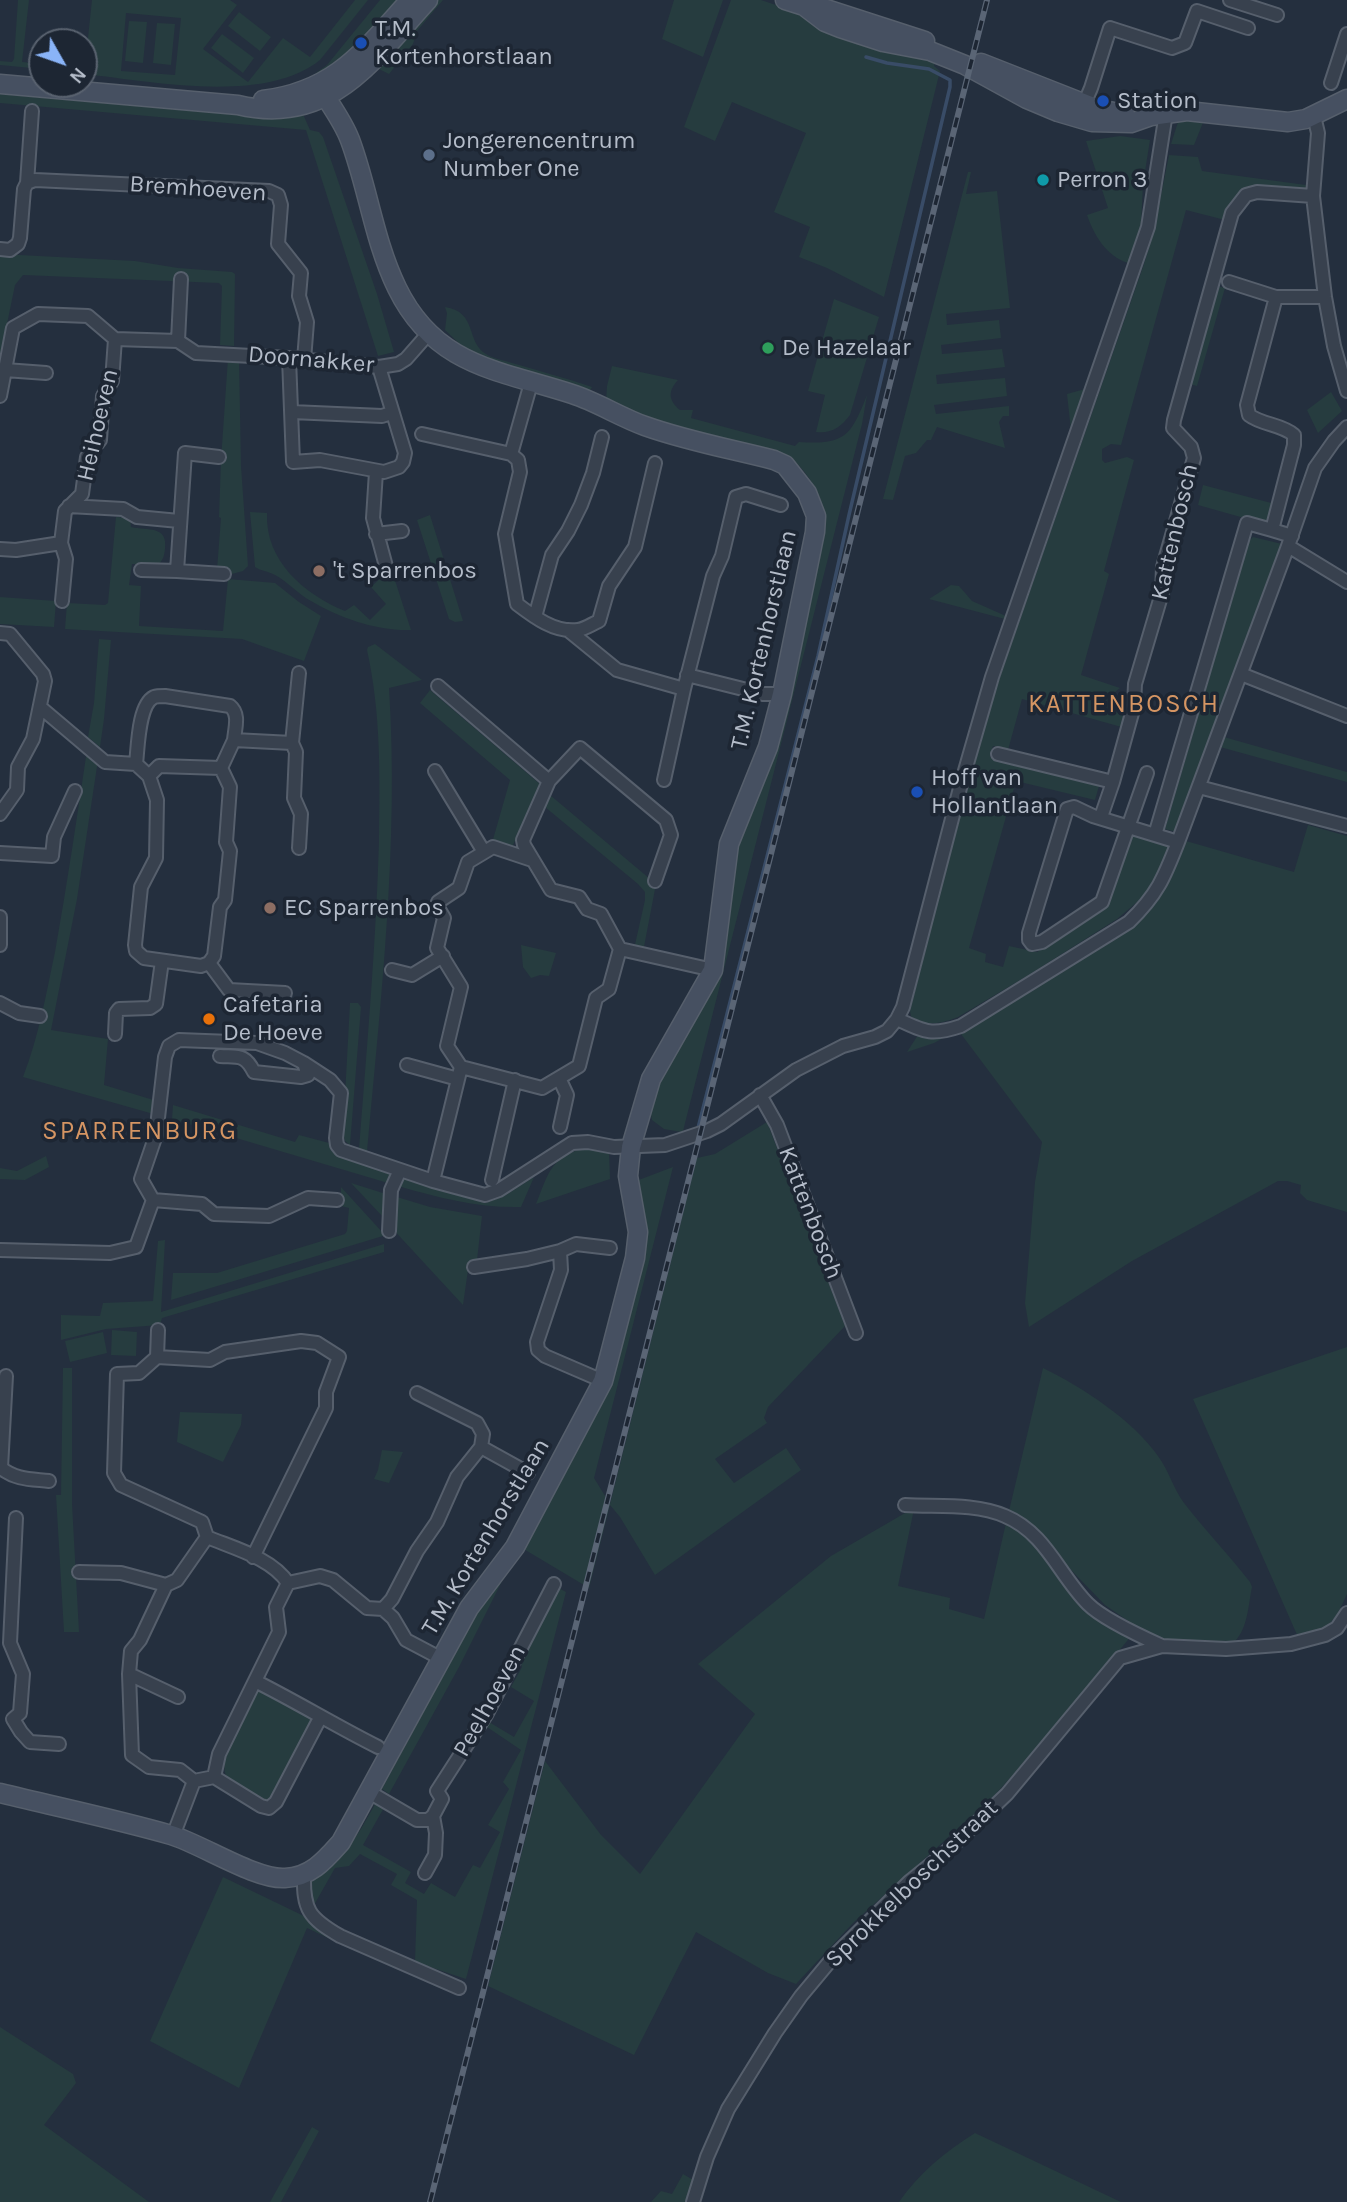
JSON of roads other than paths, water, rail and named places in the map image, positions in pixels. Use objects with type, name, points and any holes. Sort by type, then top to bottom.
[{"type":"street","points":[[327,88],[362,54],[410,0]]},
{"type":"street","points":[[2,84],[238,105],[276,99],[350,83],[388,47],[428,0]]},
{"type":"street","points":[[785,0],[804,6],[820,7],[948,49],[1081,111],[1159,115],[1187,111],[1288,122],[1314,116],[1347,99]]},
{"type":"street","points":[[1230,0],[1277,15]]},
{"type":"street","points":[[1081,111],[1110,28],[1171,48],[1185,43],[1197,11],[1248,28]]},
{"type":"street","points":[[1331,83],[1347,34]]},
{"type":"street","name":"T.M. Kortenhorstlaan","points":[[304,1874],[318,1867],[341,1843],[469,1608],[515,1547],[603,1381],[635,1258],[638,1232],[628,1176],[631,1147],[651,1079],[663,1053],[713,970],[729,844],[768,747],[782,694],[816,516],[807,494],[785,465],[670,435],[573,394],[473,363],[428,334],[398,290],[388,268],[349,138],[327,88]]},
{"type":"street","points":[[0,249],[9,250],[18,244],[20,237],[32,111]]},
{"type":"street","points":[[0,1250],[110,1253],[136,1247],[153,1200],[141,1179],[156,1135],[165,1057],[169,1046],[178,1040],[257,1044],[285,1053],[330,1080],[341,1093],[337,1138],[341,1150],[433,1181],[485,1195],[499,1190],[572,1143],[588,1142],[614,1147],[665,1145],[707,1131],[808,1064],[843,1046],[887,1031],[897,1020],[902,1007],[992,677],[1149,227],[1159,115]]},
{"type":"street","points":[[1314,116],[1318,133],[1313,196],[1325,297],[1334,346],[1347,391]]},
{"type":"street","name":"Bremhoeven","points":[[27,183],[35,180],[274,192],[281,199],[278,244],[301,273],[299,296],[307,323],[304,360]]},
{"type":"street","name":"Kattenbosch","points":[[1101,817],[1134,706],[1135,684],[1163,593],[1163,567],[1194,458],[1191,447],[1173,428],[1174,420],[1232,213],[1247,195],[1258,192],[1313,196]]},
{"type":"street","points":[[178,341],[181,279]]},
{"type":"street","points":[[1229,282],[1276,297],[1325,297]]},
{"type":"street","points":[[1272,530],[1294,445],[1294,435],[1287,429],[1256,421],[1249,415],[1247,405],[1276,297]]},
{"type":"street","name":"Heihoeven","points":[[0,396],[13,328],[38,314],[88,316],[115,339],[178,341],[196,353],[223,353]]},
{"type":"street","name":"Doornakker","points":[[223,353],[379,367],[398,364],[407,359],[428,334]]},
{"type":"street","name":"Heihoeven","points":[[62,601],[66,559],[61,542],[65,511],[82,494],[87,457],[100,440],[103,396],[112,381],[115,339]]},
{"type":"street","points":[[289,358],[293,462],[320,460],[384,472],[398,467],[403,462],[405,453],[379,367]]},
{"type":"street","points":[[5,370],[47,373]]},
{"type":"street","points":[[511,454],[531,383]]},
{"type":"street","points":[[292,412],[382,416],[391,413]]},
{"type":"street","points":[[897,1020],[931,1033],[961,1026],[1129,922],[1148,904],[1163,880],[1178,842],[1315,468],[1347,427]]},
{"type":"street","points":[[422,434],[511,454],[518,460],[520,472],[505,534],[517,604],[542,622],[568,629],[580,630],[599,621],[609,586],[635,547],[655,463]]},
{"type":"street","points":[[535,617],[552,555],[568,531],[580,505],[593,474],[602,437]]},
{"type":"street","points":[[177,571],[185,453],[219,457]]},
{"type":"street","points":[[376,472],[373,517],[387,570]]},
{"type":"street","points":[[664,780],[687,675],[713,576],[722,556],[736,497],[746,494],[781,505]]},
{"type":"street","name":"Heihoeven","points":[[69,506],[123,509],[137,517],[179,521]]},
{"type":"street","points":[[1155,835],[1247,523],[1272,530],[1347,582]]},
{"type":"street","points":[[376,534],[402,531]]},
{"type":"street","points":[[0,549],[16,550],[61,542]]},
{"type":"street","points":[[141,570],[224,574]]},
{"type":"street","points":[[568,629],[617,670],[684,689]]},
{"type":"street","points":[[0,633],[10,634],[43,674],[45,681],[33,739],[18,767],[17,790],[0,814]]},
{"type":"street","points":[[299,673],[292,743],[296,752],[294,797],[301,814],[299,848]]},
{"type":"street","points":[[1241,674],[1347,716]]},
{"type":"street","points":[[687,675],[763,694],[782,694]]},
{"type":"street","points":[[438,686],[549,781]]},
{"type":"street","points":[[136,764],[143,711],[155,696],[165,696],[230,706],[235,712],[234,740],[221,768]]},
{"type":"street","points":[[40,707],[105,762],[136,764],[149,776],[157,800],[156,858],[141,887],[135,944],[136,951],[144,958],[201,966],[209,963],[214,956],[220,907],[225,900],[230,851],[226,842],[230,787],[221,768]]},
{"type":"street","points":[[234,740],[292,743]]},
{"type":"street","points":[[407,1065],[515,1080],[542,1088],[579,1066],[596,998],[609,989],[620,949],[601,914],[587,909],[579,897],[551,890],[523,840],[549,781],[580,748],[666,820],[671,835],[655,881]]},
{"type":"street","points":[[999,754],[1113,782]]},
{"type":"street","points":[[149,776],[159,766],[221,768]]},
{"type":"street","points":[[435,771],[484,852]]},
{"type":"street","points":[[1147,773],[1129,827],[1102,902],[1042,942],[1032,944],[1029,933],[1067,808],[1074,807],[1093,816],[1101,817],[1129,827],[1178,842]]},
{"type":"street","points":[[1199,787],[1347,827]]},
{"type":"street","points":[[0,853],[52,856],[54,837],[75,791]]},
{"type":"street","points":[[433,1181],[459,1073],[447,1046],[461,987],[437,948],[444,918],[437,906],[438,902],[459,888],[468,862],[493,847],[532,860]]},
{"type":"street","points":[[0,917],[0,945]]},
{"type":"street","points":[[620,949],[713,970]]},
{"type":"street","points":[[392,970],[412,975],[443,956]]},
{"type":"street","points":[[116,1034],[116,1013],[119,1009],[150,1008],[156,1004],[162,961]]},
{"type":"street","points":[[209,963],[229,990],[285,993]]},
{"type":"street","points":[[0,1003],[19,1013],[40,1016]]},
{"type":"street","points":[[220,1056],[242,1057],[248,1061],[254,1072],[301,1077],[308,1075],[304,1063]]},
{"type":"street","points":[[559,1078],[567,1095],[559,1127]]},
{"type":"street","points":[[492,1180],[515,1080]]},
{"type":"street","name":"Kattenbosch","points":[[760,1095],[777,1125],[856,1333]]},
{"type":"street","points":[[388,1231],[391,1190],[400,1170]]},
{"type":"street","points":[[153,1200],[202,1204],[214,1214],[270,1216],[308,1198],[337,1200]]},
{"type":"street","points":[[474,1268],[560,1251],[576,1244],[610,1248]]},
{"type":"street","points":[[560,1251],[561,1270],[537,1342],[538,1350],[545,1356],[603,1381]]},
{"type":"street","points":[[157,1357],[158,1330]]},
{"type":"street","points":[[253,1557],[326,1408],[326,1392],[339,1357],[317,1343],[300,1341],[225,1352],[210,1360],[157,1357],[139,1373],[117,1374],[114,1473],[121,1485],[202,1522],[207,1537],[282,1573],[288,1583]]},
{"type":"street","points":[[6,1376],[1,1468],[10,1476],[20,1479],[49,1480]]},
{"type":"street","points":[[383,1609],[392,1599],[417,1551],[437,1522],[457,1477],[481,1447],[483,1434],[477,1423],[417,1393]]},
{"type":"street","points":[[481,1447],[528,1474]]},
{"type":"street","points":[[905,1505],[984,1509],[1006,1516],[1031,1531],[1046,1547],[1074,1589],[1090,1607],[1162,1646]]},
{"type":"street","points":[[16,1518],[6,1596],[10,1643],[23,1674],[20,1713],[7,1720],[30,1742],[59,1744]]},
{"type":"street","points":[[79,1572],[121,1573],[166,1585],[177,1580],[207,1537]]},
{"type":"street","points":[[288,1583],[320,1576],[333,1580],[367,1608],[383,1609],[393,1618],[406,1640],[442,1659]]},
{"type":"street","points":[[215,1777],[219,1754],[279,1632],[276,1607],[288,1583]]},
{"type":"street","name":"Peelhoeven","points":[[425,1873],[435,1855],[436,1833],[433,1816],[442,1799],[437,1791],[486,1715],[554,1584]]},
{"type":"street","points":[[166,1585],[140,1640],[131,1651],[129,1674],[132,1755],[149,1767],[180,1770],[194,1781],[215,1777],[261,1806],[269,1808],[276,1802],[320,1717]]},
{"type":"street","points":[[1120,1658],[1162,1646],[1226,1650],[1291,1644],[1325,1635],[1337,1628],[1346,1618]]},
{"type":"street","name":"Sprokkelboschstraat","points":[[693,2202],[707,2157],[728,2109],[775,2032],[801,1996],[836,1954],[909,1882],[946,1852],[1007,1794],[1138,1635]]},
{"type":"street","points":[[129,1674],[178,1697]]},
{"type":"street","points":[[255,1681],[378,1747]]},
{"type":"street","points":[[173,1836],[194,1781]]},
{"type":"street","points":[[369,1792],[417,1820],[428,1821],[433,1816]]},
{"type":"street","points":[[0,1793],[173,1836],[267,1876],[284,1878],[304,1874],[307,1908],[322,1925],[340,1936],[459,1988]]},
{"type":"waterway","points":[[698,1128],[818,656],[950,87],[950,80],[929,69],[866,57]]},
{"type":"railway","points":[[430,2202],[987,0]]},
{"type":"place","name":"T.M. Kortenhorstlaan","points":[[361,43]]},
{"type":"place","name":"Station","points":[[1103,101]]},
{"type":"place","name":"Jongerencentrum Number One","points":[[429,155]]},
{"type":"place","name":"Perron 3","points":[[1043,180]]},
{"type":"place","name":"De Hazelaar","points":[[768,348]]},
{"type":"place","name":"'t Sparrenbos","points":[[319,571]]},
{"type":"place","name":"Hoff van Hollantlaan","points":[[917,792]]},
{"type":"place","name":"EC Sparrenbos","points":[[270,908]]},
{"type":"place","name":"Cafetaria De Hoeve","points":[[209,1019]]},
{"type":"district","name":"KATTENBOSCH","points":[[1124,705]]},
{"type":"district","name":"SPARRENBURG","points":[[140,1132]]}]
